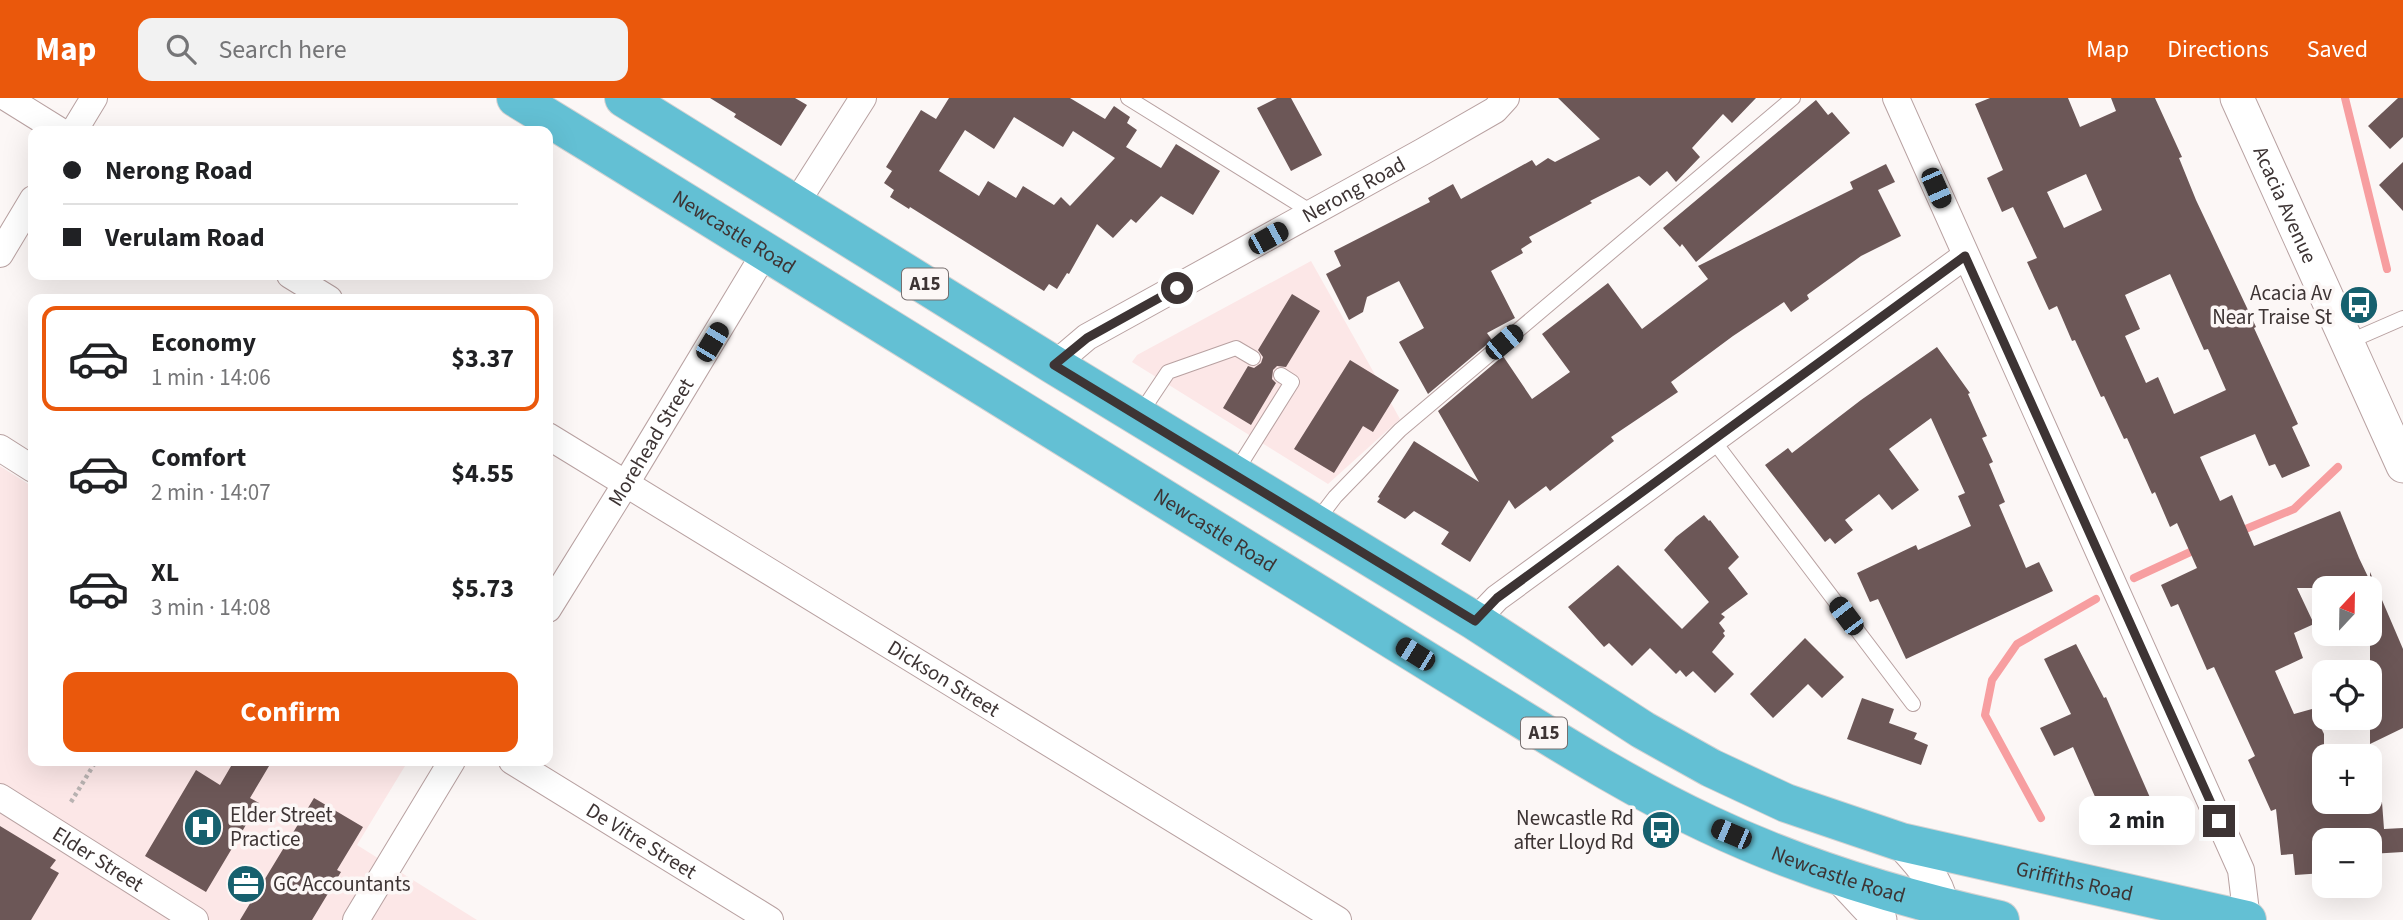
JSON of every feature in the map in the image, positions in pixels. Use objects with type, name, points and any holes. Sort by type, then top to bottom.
[{"type":"highway","name":"Newcastle Road","points":[[516,98],[1521,719],[1623,779],[1707,824],[1841,878],[1942,914]]},
{"type":"highway","name":"A15","points":[[624,98],[1054,365],[1475,621],[1643,730],[1711,768],[1786,803],[1901,842]]},
{"type":"highway","name":"Morehead Street","points":[[766,251],[795,205]]},
{"type":"highway","points":[[1019,409],[1054,365]]},
{"type":"highway","name":"Griffiths Road","points":[[1901,842],[2248,920]]},
{"type":"highway","name":"A15","points":[[1942,914],[2000,920]]},
{"type":"street","points":[[7,98],[52,126]]},
{"type":"street","points":[[77,126],[94,98]]},
{"type":"street","name":"Morehead Street","points":[[795,205],[863,98]]},
{"type":"street","name":"Nerong Road","points":[[1054,365],[1087,338],[1495,110],[1506,98]]},
{"type":"street","points":[[1895,98],[2241,870],[2248,920]]},
{"type":"street","name":"Acacia Avenue","points":[[2237,98],[2403,466]]},
{"type":"street","points":[[0,254],[28,207]]},
{"type":"street","name":"Morehead Street","points":[[553,601],[766,251]]},
{"type":"street","points":[[1475,621],[1497,598],[1965,256]]},
{"type":"street","points":[[298,280],[321,294]]},
{"type":"street","name":"Dickson Street","points":[[553,439],[1338,920]]},
{"type":"street","points":[[0,448],[28,466]]},
{"type":"street","points":[[356,920],[449,766]]},
{"type":"street","name":"De Vitre Street","points":[[520,766],[770,920]]},
{"type":"street","name":"Elder Street","points":[[0,797],[195,920]]},
{"type":"street","points":[[1901,842],[1920,863],[1934,885],[1942,914]]},
{"type":"street","points":[[1841,878],[1880,920]]},
{"type":"lane","points":[[1128,98],[1313,213]]},
{"type":"lane","points":[[1315,523],[1335,497],[1400,430],[1793,98]]},
{"type":"lane","points":[[2346,343],[2403,318]]},
{"type":"lane","points":[[1139,415],[1168,372],[1236,348],[1253,358]]},
{"type":"lane","points":[[1234,474],[1292,382],[1281,375]]},
{"type":"lane","points":[[1713,440],[1913,704]]},
{"type":"path","points":[[71,803],[93,766]]},
{"type":"shaded area","points":[[1311,261],[1400,419],[1328,484],[1132,362],[1137,355]]},
{"type":"shaded area","points":[[0,466],[28,484],[28,766],[405,766],[357,845],[477,920],[0,920]]},
{"type":"building","points":[[710,98],[795,98],[807,105],[781,146],[734,117],[736,114]]},
{"type":"building","points":[[949,98],[1070,98],[1105,119],[1114,106],[1130,117],[1127,123],[1137,130],[1126,147],[1161,168],[1176,144],[1220,171],[1193,215],[1161,196],[1136,223],[1131,219],[1113,238],[1097,224],[1069,274],[1067,273],[1057,289],[1049,284],[1044,291],[890,197],[894,190],[884,183],[892,171],[886,167],[921,110],[936,119]],"holes":[[[1014,117],[1063,147],[1073,131],[1115,158],[1070,206],[1061,197],[1054,205],[1023,186],[1016,198],[988,181],[979,196],[939,171],[965,130],[994,149]]]},
{"type":"building","points":[[1277,98],[1291,98],[1322,155],[1291,171],[1257,108]]},
{"type":"building","points":[[1558,98],[1756,98],[1732,123],[1723,114],[1692,148],[1700,157],[1676,182],[1667,171],[1650,186],[1639,176],[1529,237],[1532,242],[1521,249],[1523,253],[1491,271],[1515,318],[1487,333],[1492,340],[1428,394],[1399,342],[1424,328],[1399,281],[1367,297],[1363,312],[1349,320],[1326,274],[1341,266],[1334,251],[1430,202],[1428,198],[1453,184],[1461,199],[1532,160],[1536,166],[1548,158],[1555,162],[1600,139]]},
{"type":"building","points":[[1990,98],[2068,98],[2080,127],[2116,111],[2111,98],[2155,98],[2182,157],[2179,158],[2196,200],[2298,424],[2292,427],[2310,466],[2282,478],[2275,464],[2269,466],[2255,434],[2200,457],[2220,501],[2232,495],[2254,546],[2340,511],[2368,576],[2312,576],[2312,588],[2297,588],[2312,625],[2294,633],[2303,658],[2275,671],[2294,714],[2312,709],[2312,730],[2322,730],[2324,734],[2324,744],[2312,744],[2312,814],[2382,814],[2382,802],[2384,829],[2403,828],[2403,852],[2382,853],[2382,828],[2312,828],[2312,874],[2295,875],[2293,854],[2281,855],[2276,809],[2271,811],[2248,760],[2255,756],[2214,667],[2207,670],[2178,604],[2171,607],[2161,585],[2197,568],[2177,523],[2170,527],[2155,492],[2152,494],[2127,438],[2124,439],[2104,396],[2101,397],[2057,306],[2049,310],[2027,262],[2037,258],[2013,207],[2002,212],[1987,178],[2003,170],[1975,104]],"holes":[[[2086,174],[2102,210],[2064,228],[2047,192]],[[2170,274],[2204,350],[2208,349],[2226,390],[2174,414],[2158,377],[2146,383],[2125,336],[2140,329],[2125,295]]]},
{"type":"building","points":[[2398,98],[2403,98],[2403,137],[2390,149],[2368,126]]},
{"type":"building","points":[[1816,100],[1828,115],[1832,112],[1850,133],[1696,262],[1682,244],[1680,247],[1663,228]]},
{"type":"building","points":[[2403,162],[2403,211],[2379,185]]},
{"type":"building","points":[[1886,164],[1895,182],[1878,190],[1901,236],[1861,256],[1807,295],[1809,299],[1791,312],[1784,302],[1733,336],[1671,382],[1678,392],[1611,437],[1614,441],[1550,491],[1546,486],[1515,509],[1509,500],[1470,562],[1441,544],[1449,532],[1414,511],[1405,519],[1377,502],[1414,441],[1479,482],[1438,411],[1503,356],[1532,399],[1570,372],[1542,334],[1608,283],[1642,329],[1708,279],[1698,266],[1853,189],[1850,182]]},
{"type":"building","points":[[1292,294],[1320,311],[1286,367],[1277,366],[1273,370],[1272,379],[1276,383],[1251,425],[1223,408],[1248,366],[1254,368],[1261,363],[1263,357],[1258,350]]},
{"type":"building","points":[[1937,347],[1970,393],[1968,394],[1987,436],[1982,438],[1993,462],[1989,464],[2005,502],[1999,505],[2026,568],[2039,562],[2053,591],[1906,659],[1878,599],[1870,602],[1857,573],[1916,545],[1918,550],[1971,526],[1958,496],[1965,493],[1931,418],[1889,449],[1919,490],[1892,510],[1879,494],[1845,520],[1853,530],[1835,544],[1830,538],[1825,542],[1765,465],[1788,448],[1792,453]]},
{"type":"building","points":[[1350,360],[1399,390],[1373,432],[1363,426],[1334,473],[1294,449]]},
{"type":"building","points":[[1704,515],[1739,557],[1728,568],[1748,594],[1721,614],[1725,617],[1719,623],[1725,636],[1712,652],[1734,674],[1715,693],[1693,671],[1686,677],[1680,670],[1676,674],[1650,648],[1632,666],[1609,643],[1604,647],[1568,607],[1618,565],[1682,629],[1709,602],[1664,550]]},
{"type":"building","points":[[2382,600],[2403,649],[2403,728],[2370,744],[2370,730],[2382,730],[2382,660],[2370,660],[2370,646],[2382,646]]},
{"type":"building","points":[[1805,638],[1844,677],[1822,698],[1808,684],[1773,718],[1750,694]]},
{"type":"building","points":[[2076,644],[2104,698],[2106,697],[2155,809],[2124,823],[2119,811],[2104,817],[2073,747],[2054,756],[2040,728],[2071,714],[2044,659]]},
{"type":"building","points":[[1862,698],[1894,709],[1889,723],[1917,733],[1914,739],[1928,745],[1921,765],[1847,739]]},
{"type":"building","name":"Elder Street Practice","points":[[231,766],[269,766],[250,798],[259,803],[206,892],[145,856],[196,770],[220,785]]},
{"type":"building","points":[[314,798],[363,827],[337,870],[341,872],[312,920],[240,920]]},
{"type":"building","points":[[0,826],[56,860],[50,868],[59,873],[31,920],[0,920]]},
{"type":"waterway","points":[[2345,98],[2387,269]]},
{"type":"waterway","points":[[2236,533],[2294,509],[2338,467]]},
{"type":"waterway","points":[[2134,578],[2199,548]]},
{"type":"waterway","points":[[2041,818],[1985,715],[1992,680],[2017,644],[2096,599]]},
{"type":"place","name":"Acacia Av Near Traise St","points":[[2359,305]]},
{"type":"place","name":"Elder Street Practice","points":[[203,827]]},
{"type":"place","name":"Newcastle Rd after Lloyd Rd","points":[[1661,830]]},
{"type":"place","name":"GC Accountants","points":[[246,884]]},
{"type":"route","points":[[1177,288],[1087,338],[1054,365],[1475,621],[1497,598],[1965,256],[2219,821]]}]
